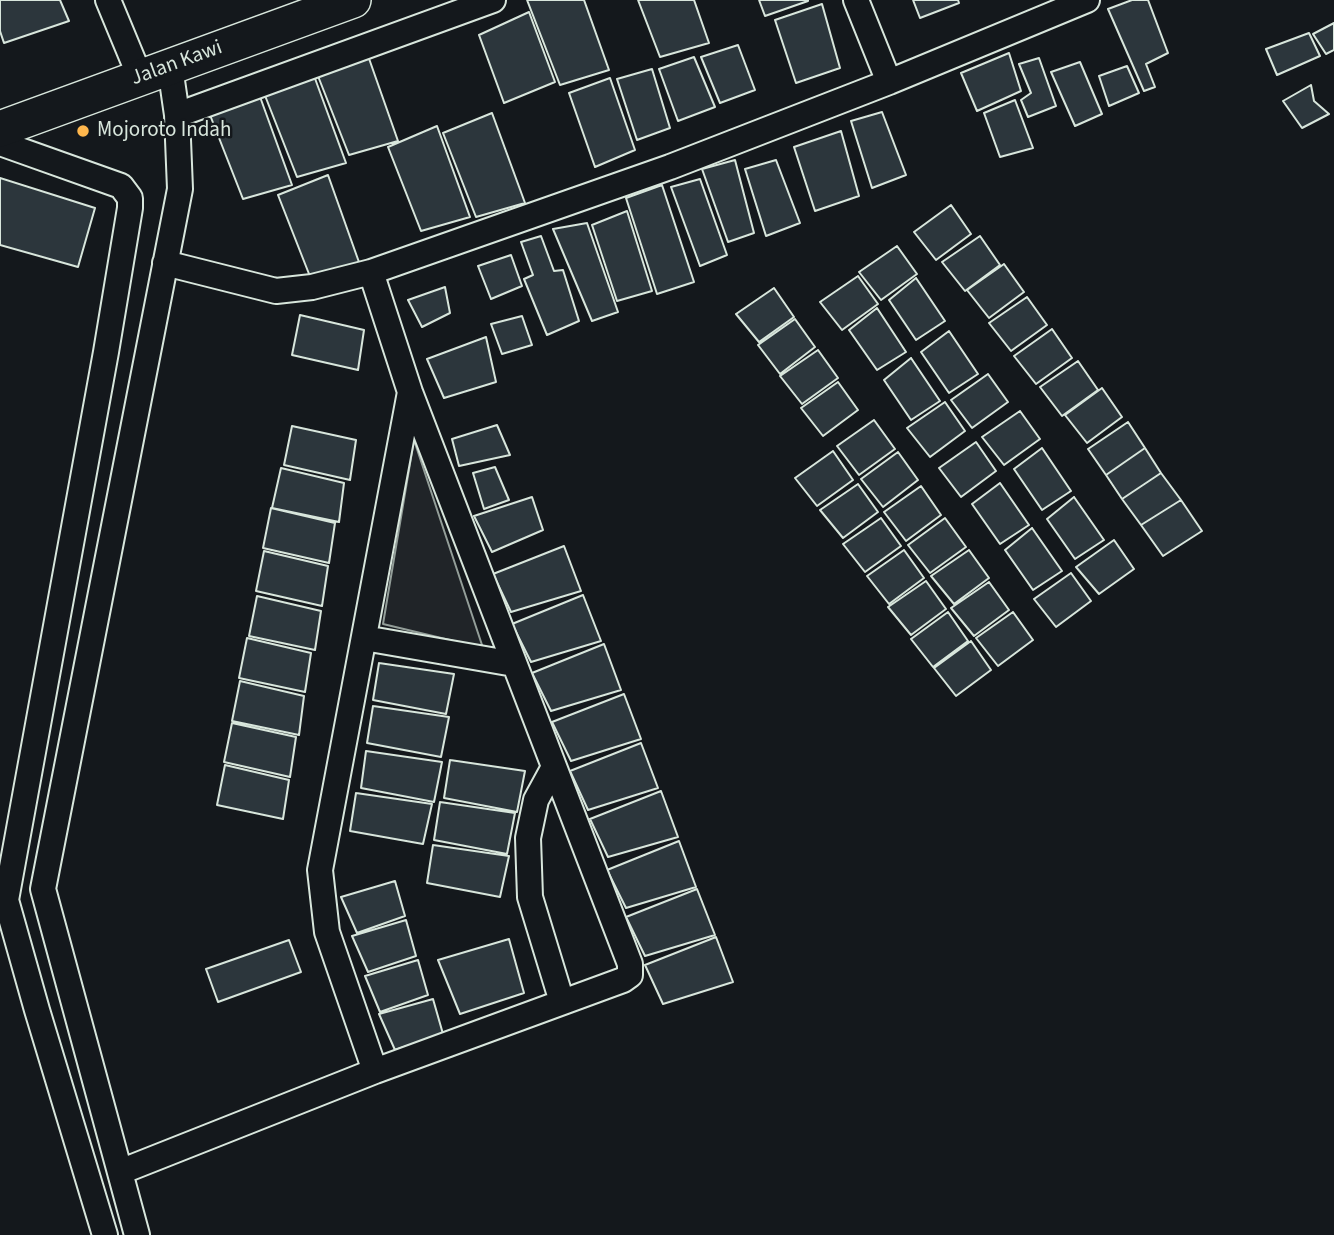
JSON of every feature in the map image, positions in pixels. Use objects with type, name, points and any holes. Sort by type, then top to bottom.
[{"type":"main road","name":"Jalan Kawi","points":[[0,129],[353,0]]},
{"type":"street","points":[[108,0],[155,72],[177,116],[180,189],[44,889],[137,1235]]},
{"type":"street","points":[[177,116],[493,0]]},
{"type":"street","points":[[856,0],[889,82]]},
{"type":"street","points":[[165,264],[276,290],[312,287],[371,272],[670,167],[889,82],[1087,0]]},
{"type":"street","points":[[0,143],[121,186],[130,198],[106,352],[3,901],[105,1235]]},
{"type":"street","points":[[120,1172],[375,1071],[623,980],[630,975],[630,964],[410,392],[371,272]]},
{"type":"street","points":[[106,352],[147,359]]},
{"type":"street","points":[[375,1071],[327,932],[320,870],[410,392]]},
{"type":"street","points":[[364,638],[514,664]]},
{"type":"street","points":[[554,766],[536,800],[528,838],[530,897],[562,1002]]},
{"type":"street","points":[[3,901],[44,889]]},
{"type":"shaded area","points":[[414,440],[483,648],[383,624]]},
{"type":"building","points":[[0,0],[60,0],[69,21],[4,43],[0,31]]},
{"type":"building","points":[[527,0],[584,0],[609,70],[560,85]]},
{"type":"building","points":[[638,0],[694,0],[709,43],[660,57]]},
{"type":"building","points":[[759,0],[808,0],[808,1],[765,16]]},
{"type":"building","points":[[913,0],[958,0],[959,3],[920,18]]},
{"type":"building","points":[[1132,0],[1148,0],[1168,53],[1146,64],[1155,87],[1144,91],[1108,9]]},
{"type":"building","points":[[822,4],[840,68],[796,83],[775,20]]},
{"type":"building","points":[[529,12],[555,82],[504,103],[479,35]]},
{"type":"building","points":[[1334,23],[1334,50],[1326,54],[1313,34]]},
{"type":"building","points":[[1309,33],[1320,56],[1277,75],[1266,49]]},
{"type":"building","points":[[738,45],[755,90],[720,103],[701,57]]},
{"type":"building","points":[[366,50],[398,141],[349,155],[316,71]]},
{"type":"building","points":[[1009,53],[1021,91],[977,111],[961,73]]},
{"type":"building","points":[[694,57],[715,107],[678,121],[659,69]]},
{"type":"building","points":[[1039,58],[1056,106],[1028,117],[1021,100],[1031,93],[1019,64]]},
{"type":"building","points":[[1080,62],[1102,114],[1075,126],[1051,72]]},
{"type":"building","points":[[1127,66],[1139,93],[1109,106],[1099,76]]},
{"type":"building","points":[[652,69],[670,128],[637,140],[617,79]]},
{"type":"building","points":[[313,73],[346,163],[297,177],[264,93]]},
{"type":"building","points":[[610,78],[635,150],[595,167],[569,93]]},
{"type":"building","points":[[1311,85],[1314,101],[1329,114],[1302,128],[1283,101]]},
{"type":"building","points":[[259,94],[292,185],[243,199],[210,115]]},
{"type":"building","points":[[1015,100],[1033,148],[1000,157],[984,113]]},
{"type":"building","points":[[882,112],[906,175],[872,188],[851,121]]},
{"type":"building","points":[[492,113],[525,203],[476,217],[443,133]]},
{"type":"building","points":[[437,126],[470,217],[421,231],[388,147]]},
{"type":"building","points":[[841,131],[859,196],[815,211],[794,147]]},
{"type":"building","points":[[735,160],[754,233],[728,242],[702,169]]},
{"type":"building","points":[[776,160],[800,223],[766,236],[745,169]]},
{"type":"building","points":[[328,175],[360,265],[311,279],[278,195]]},
{"type":"building","points":[[0,178],[95,208],[78,267],[0,245]]},
{"type":"building","points":[[700,179],[727,255],[700,266],[671,187]]},
{"type":"building","points":[[662,185],[694,282],[657,294],[626,198]]},
{"type":"building","points":[[951,205],[971,234],[936,260],[914,232]]},
{"type":"building","points":[[627,211],[652,291],[617,301],[592,225]]},
{"type":"building","points":[[587,223],[618,312],[592,321],[553,229]]},
{"type":"building","points":[[541,236],[554,271],[563,270],[579,321],[547,335],[524,279],[533,275],[521,242]]},
{"type":"building","points":[[980,236],[1000,265],[965,291],[942,262]]},
{"type":"building","points":[[897,246],[917,274],[881,300],[859,272]]},
{"type":"building","points":[[511,255],[522,286],[491,299],[478,266]]},
{"type":"building","points":[[1004,264],[1024,292],[989,318],[967,290]]},
{"type":"building","points":[[858,276],[878,304],[842,330],[820,302]]},
{"type":"building","points":[[916,278],[945,321],[916,340],[889,300]]},
{"type":"building","points":[[445,287],[450,313],[422,327],[408,300]]},
{"type":"building","points":[[774,288],[794,317],[759,342],[736,314]]},
{"type":"building","points":[[1027,297],[1047,325],[1011,351],[989,323]]},
{"type":"building","points":[[877,308],[906,352],[877,370],[849,330]]},
{"type":"building","points":[[300,315],[364,330],[358,370],[292,355]]},
{"type":"building","points":[[522,316],[532,345],[502,354],[491,324]]},
{"type":"building","points":[[795,319],[815,347],[780,374],[758,345]]},
{"type":"building","points":[[1052,329],[1072,358],[1036,384],[1014,356]]},
{"type":"building","points":[[949,331],[978,374],[949,393],[921,352]]},
{"type":"building","points":[[486,337],[496,382],[444,398],[427,359]]},
{"type":"building","points":[[818,350],[838,378],[802,404],[780,376]]},
{"type":"building","points":[[911,358],[940,401],[911,420],[884,380]]},
{"type":"building","points":[[1078,361],[1098,390],[1062,416],[1040,387]]},
{"type":"building","points":[[988,374],[1008,402],[972,428],[951,400]]},
{"type":"building","points":[[838,382],[858,410],[823,436],[801,408]]},
{"type":"building","points":[[1102,388],[1122,417],[1087,443],[1065,415]]},
{"type":"building","points":[[945,402],[965,431],[930,457],[907,428]]},
{"type":"building","points":[[1020,411],[1040,439],[1004,465],[982,437]]},
{"type":"building","points":[[874,420],[895,449],[859,475],[837,446]]},
{"type":"building","points":[[1128,422],[1145,448],[1106,475],[1088,449]]},
{"type":"building","points":[[497,425],[510,455],[459,466],[452,439]]},
{"type":"building","points":[[292,426],[356,440],[350,480],[284,465]]},
{"type":"building","points":[[976,442],[996,471],[961,497],[939,468]]},
{"type":"building","points":[[1042,448],[1071,491],[1042,510],[1014,469]]},
{"type":"building","points":[[1145,448],[1161,473],[1122,499],[1106,475]]},
{"type":"building","points":[[833,451],[853,480],[817,506],[795,478]]},
{"type":"building","points":[[898,452],[918,480],[883,507],[861,479]]},
{"type":"building","points":[[495,467],[509,500],[484,509],[473,473]]},
{"type":"building","points":[[281,468],[344,483],[339,522],[272,508]]},
{"type":"building","points":[[1161,473],[1181,500],[1141,525],[1122,499]]},
{"type":"building","points":[[1000,483],[1029,525],[1000,544],[972,504]]},
{"type":"building","points":[[858,484],[878,512],[843,538],[820,510]]},
{"type":"building","points":[[921,486],[941,515],[906,541],[884,512]]},
{"type":"building","points":[[532,497],[543,530],[492,552],[474,516]]},
{"type":"building","points":[[1074,497],[1104,540],[1075,559],[1047,519]]},
{"type":"building","points":[[1181,500],[1202,531],[1163,556],[1141,525]]},
{"type":"building","points":[[271,508],[335,523],[329,563],[263,548]]},
{"type":"building","points":[[881,518],[901,546],[865,572],[843,544]]},
{"type":"building","points":[[945,518],[966,547],[930,573],[908,545]]},
{"type":"building","points":[[1032,528],[1062,571],[1033,590],[1005,550]]},
{"type":"building","points":[[1114,540],[1134,569],[1099,594],[1076,567]]},
{"type":"building","points":[[564,546],[581,591],[511,612],[493,574]]},
{"type":"building","points":[[904,550],[924,578],[889,604],[867,576]]},
{"type":"building","points":[[969,550],[989,578],[954,604],[931,576]]},
{"type":"building","points":[[264,551],[328,566],[322,606],[256,591]]},
{"type":"building","points":[[1071,573],[1091,601],[1056,627],[1034,599]]},
{"type":"building","points":[[926,581],[946,609],[911,635],[888,607]]},
{"type":"building","points":[[989,582],[1009,610],[974,636],[951,608]]},
{"type":"building","points":[[583,595],[601,641],[531,662],[512,624]]},
{"type":"building","points":[[257,596],[321,611],[315,650],[249,636]]},
{"type":"building","points":[[948,612],[968,641],[933,667],[911,639]]},
{"type":"building","points":[[1013,612],[1033,640],[998,666],[976,638]]},
{"type":"building","points":[[247,638],[311,653],[305,692],[239,678]]},
{"type":"building","points":[[971,641],[991,670],[956,696],[934,668]]},
{"type":"building","points":[[604,644],[621,690],[551,711],[532,673]]},
{"type":"building","points":[[379,663],[454,674],[446,714],[373,700]]},
{"type":"building","points":[[240,681],[304,696],[299,735],[232,721]]},
{"type":"building","points":[[624,694],[641,739],[571,761],[552,722]]},
{"type":"building","points":[[373,706],[449,717],[441,757],[367,743]]},
{"type":"building","points":[[232,723],[296,737],[290,777],[224,762]]},
{"type":"building","points":[[641,743],[658,788],[588,810],[570,771]]},
{"type":"building","points":[[366,751],[442,762],[434,802],[361,788]]},
{"type":"building","points":[[450,760],[525,771],[517,812],[444,798]]},
{"type":"building","points":[[225,765],[289,780],[283,819],[217,805]]},
{"type":"building","points":[[661,791],[678,837],[608,857],[590,819]]},
{"type":"building","points":[[356,793],[432,804],[423,844],[350,831]]},
{"type":"building","points":[[440,802],[515,813],[507,854],[434,840]]},
{"type":"building","points":[[679,841],[696,887],[626,908],[607,870]]},
{"type":"building","points":[[433,845],[509,856],[500,897],[427,883]]},
{"type":"building","points":[[395,881],[405,916],[357,933],[341,897]]},
{"type":"building","points":[[697,889],[715,935],[645,956],[626,917]]},
{"type":"building","points":[[406,920],[416,956],[368,972],[352,936]]},
{"type":"building","points":[[716,937],[733,982],[663,1004],[645,965]]},
{"type":"building","points":[[509,939],[524,993],[460,1014],[438,960]]},
{"type":"building","points":[[289,940],[301,972],[218,1002],[206,969]]},
{"type":"building","points":[[418,960],[428,995],[380,1012],[365,976]]},
{"type":"building","points":[[433,999],[443,1034],[395,1050],[379,1014]]},
{"type":"place","name":"Mojoroto Indah","points":[[83,131]]}]
